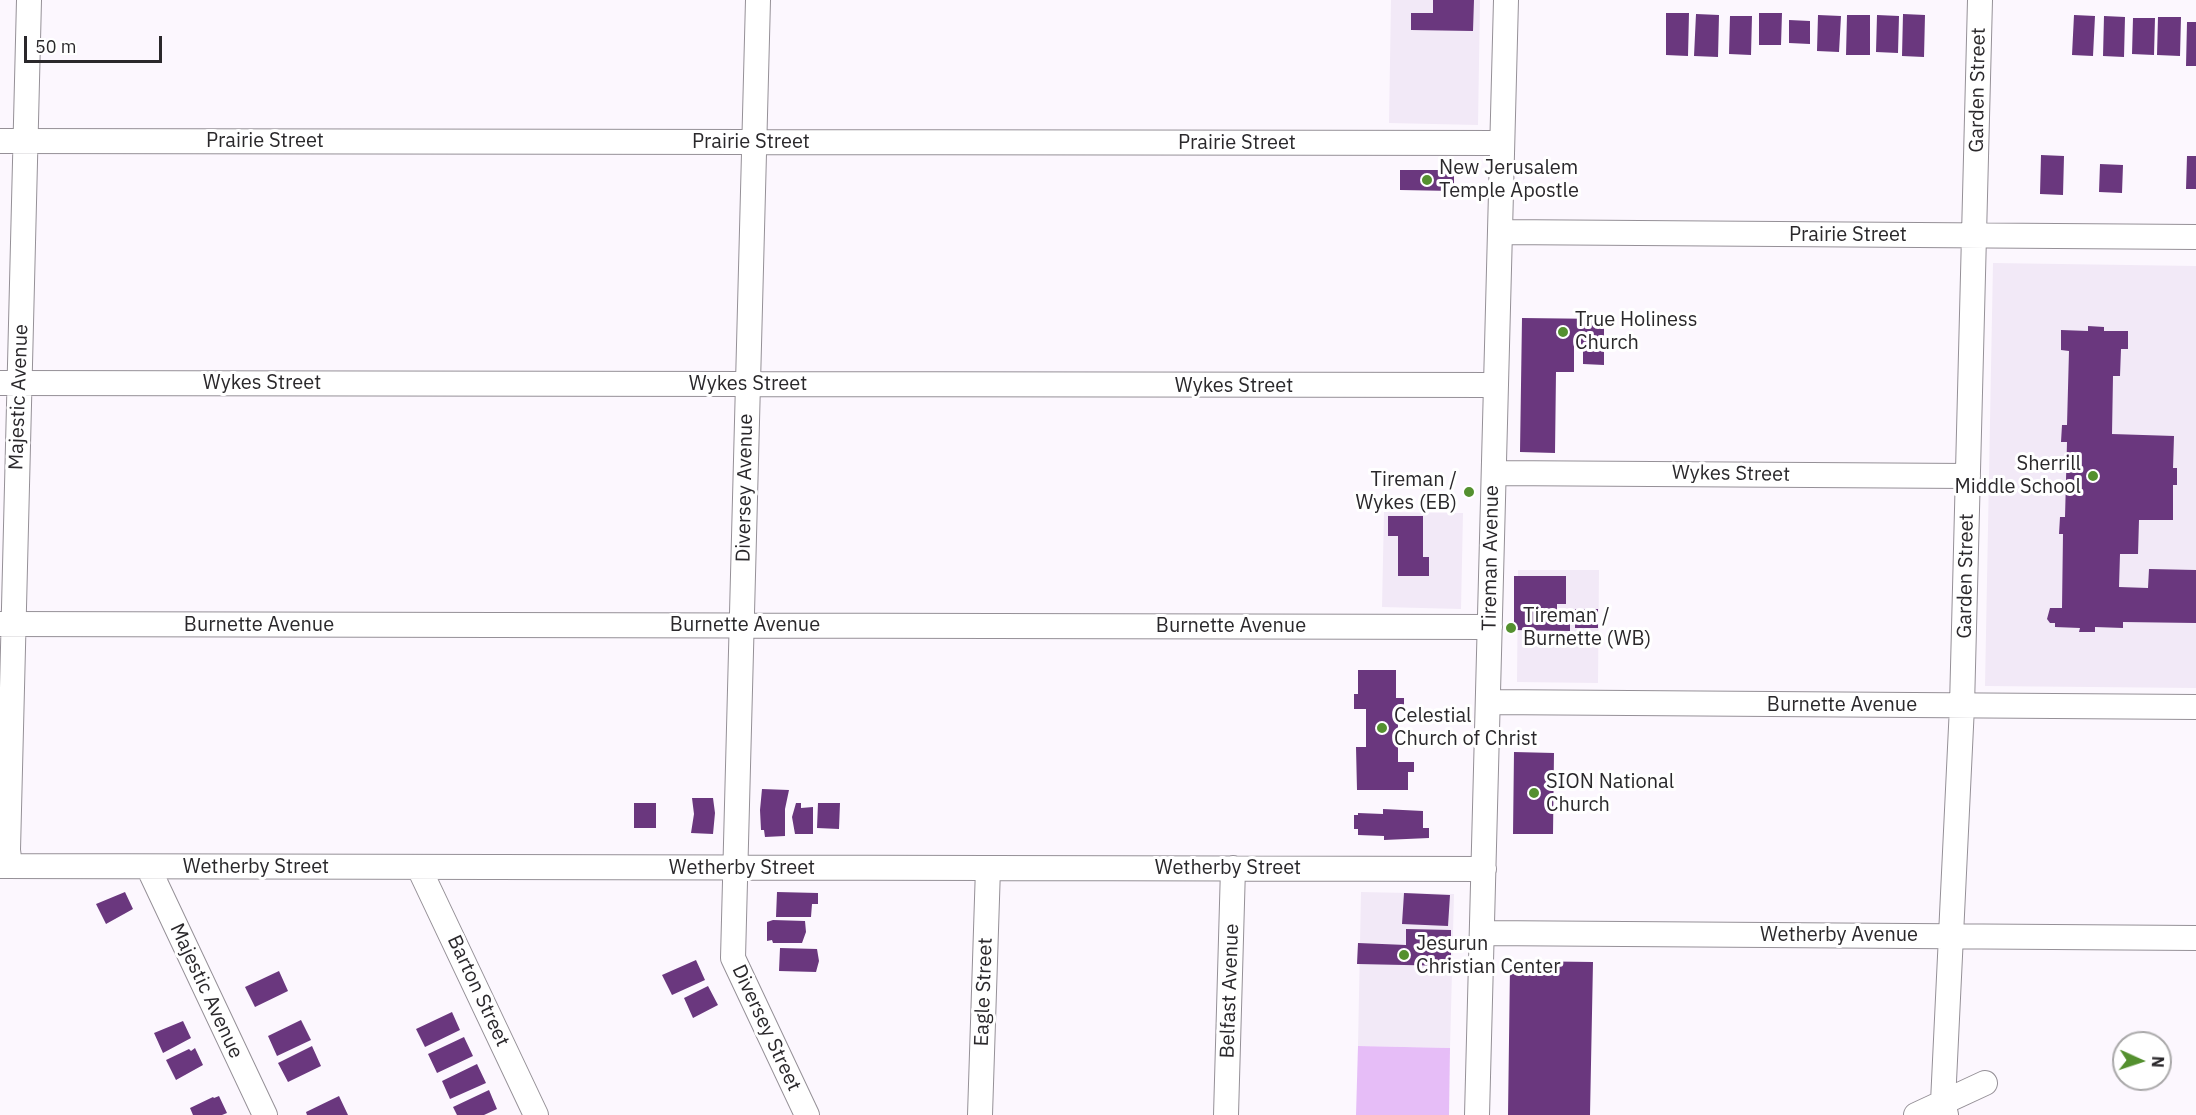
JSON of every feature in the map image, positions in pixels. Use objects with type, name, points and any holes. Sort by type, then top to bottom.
[{"type":"street","name":"Majestic Avenue","points":[[5,866],[8,850],[7,624],[10,382],[26,141],[29,0]]},
{"type":"street","name":"Diversey Avenue","points":[[735,868],[758,0]]},
{"type":"street","name":"Tireman Avenue","points":[[1477,1115],[1506,0]]},
{"type":"street","name":"Garden Street","points":[[1945,1108],[1962,706],[1980,0]]},
{"type":"street","name":"Prairie Street","points":[[0,141],[1502,144]]},
{"type":"street","name":"Prairie Street","points":[[1500,232],[2196,237]]},
{"type":"street","name":"Wykes Street","points":[[10,382],[1496,385]]},
{"type":"street","name":"Wykes Street","points":[[1494,473],[1968,476]]},
{"type":"street","name":"Burnette Avenue","points":[[7,624],[1490,627]]},
{"type":"street","name":"Burnette Avenue","points":[[1488,702],[2196,707]]},
{"type":"street","name":"Wetherby Street","points":[[5,866],[1484,868]]},
{"type":"street","name":"Majestic Avenue","points":[[148,867],[265,1115]]},
{"type":"street","name":"Barton Street","points":[[419,868],[536,1115]]},
{"type":"street","name":"Diversey Street","points":[[735,868],[733,958],[807,1115]]},
{"type":"street","name":"Eagle Street","points":[[980,1115],[988,868]]},
{"type":"street","name":"Belfast Avenue","points":[[1226,1115],[1233,868]]},
{"type":"street","name":"Wetherby Avenue","points":[[1482,933],[2196,938]]},
{"type":"street","points":[[1916,1115],[1945,1108],[1985,1083]]},
{"type":"shaded area","points":[[1391,0],[1480,0],[1478,125],[1389,123]]},
{"type":"shaded area","name":"Sherrill Middle School","points":[[1993,263],[2196,266],[2196,688],[1985,686]]},
{"type":"shaded area","points":[[1384,512],[1463,513],[1461,609],[1382,607]]},
{"type":"shaded area","points":[[1518,570],[1599,570],[1598,683],[1517,682]]},
{"type":"shaded area","points":[[1361,892],[1454,894],[1450,1048],[1358,1046]]},
{"type":"shaded area","points":[[1358,1046],[1450,1048],[1449,1115],[1356,1115]]},
{"type":"building","points":[[1433,0],[1474,0],[1473,31],[1411,30],[1411,13],[1433,13]]},
{"type":"building","points":[[1666,13],[1689,13],[1688,56],[1666,55]]},
{"type":"building","points":[[1759,13],[1782,13],[1781,45],[1759,45]]},
{"type":"building","points":[[1696,14],[1719,15],[1718,57],[1694,56]]},
{"type":"building","points":[[1903,14],[1925,15],[1924,57],[1902,56]]},
{"type":"building","points":[[1818,15],[1841,16],[1839,52],[1817,51]]},
{"type":"building","points":[[1847,15],[1870,15],[1870,55],[1846,55]]},
{"type":"building","points":[[1877,15],[1899,16],[1898,53],[1876,52]]},
{"type":"building","points":[[2074,15],[2095,16],[2093,56],[2072,55]]},
{"type":"building","points":[[1730,16],[1752,16],[1751,55],[1729,54]]},
{"type":"building","points":[[2104,16],[2125,17],[2124,57],[2103,56]]},
{"type":"building","points":[[2158,17],[2181,17],[2180,56],[2157,55]]},
{"type":"building","points":[[2133,18],[2155,18],[2154,55],[2132,54]]},
{"type":"building","points":[[1789,20],[1810,21],[1810,44],[1789,43]]},
{"type":"building","points":[[2187,22],[2196,22],[2196,66],[2186,66]]},
{"type":"building","points":[[2041,155],[2064,156],[2063,195],[2040,194]]},
{"type":"building","points":[[2187,156],[2196,156],[2196,189],[2186,189]]},
{"type":"building","points":[[2100,164],[2123,165],[2122,193],[2099,192]]},
{"type":"building","name":"New Jerusalem Temple Apostle","points":[[1400,170],[1454,170],[1454,191],[1400,190]]},
{"type":"building","points":[[1522,318],[1604,319],[1604,365],[1583,364],[1583,346],[1574,346],[1574,372],[1556,372],[1555,453],[1520,452]]},
{"type":"building","points":[[2088,326],[2104,327],[2104,331],[2128,331],[2128,349],[2121,349],[2120,376],[2113,376],[2112,434],[2174,436],[2173,468],[2177,468],[2177,485],[2173,485],[2173,520],[2139,520],[2138,554],[2120,554],[2119,587],[2148,588],[2149,569],[2196,570],[2196,623],[2123,622],[2123,628],[2095,627],[2095,632],[2079,632],[2080,628],[2055,627],[2055,623],[2050,623],[2047,619],[2050,608],[2062,608],[2063,534],[2059,534],[2060,517],[2065,517],[2067,442],[2061,442],[2062,425],[2067,425],[2069,351],[2061,350],[2061,330],[2088,331]]},
{"type":"building","points":[[1388,516],[1423,516],[1423,557],[1429,557],[1429,576],[1398,576],[1398,536],[1388,536]]},
{"type":"building","points":[[1514,576],[1566,576],[1566,604],[1557,604],[1557,616],[1570,617],[1570,631],[1514,630]]},
{"type":"building","points":[[1575,609],[1598,609],[1598,628],[1575,628]]},
{"type":"building","name":"Celestial Church of Christ","points":[[1358,670],[1396,670],[1396,698],[1404,698],[1404,707],[1398,707],[1398,762],[1414,762],[1414,772],[1408,772],[1408,790],[1357,790],[1356,747],[1366,747],[1366,709],[1354,709],[1354,694],[1358,694]]},
{"type":"building","name":"SION National Church","points":[[1514,752],[1554,753],[1553,834],[1513,834]]},
{"type":"building","points":[[762,789],[789,790],[785,809],[785,836],[765,837],[764,830],[761,830]]},
{"type":"building","points":[[692,798],[713,798],[715,813],[713,834],[691,833],[694,814]]},
{"type":"building","points":[[634,803],[656,803],[656,828],[634,828]]},
{"type":"building","points":[[796,803],[801,803],[801,808],[813,807],[813,834],[795,834],[792,817]]},
{"type":"building","points":[[818,803],[840,803],[839,829],[817,828]]},
{"type":"building","points":[[1383,809],[1423,811],[1423,828],[1429,828],[1429,838],[1384,840],[1384,836],[1358,835],[1358,829],[1354,829],[1354,815],[1358,813],[1383,814]]},
{"type":"building","points":[[125,892],[133,909],[106,924],[96,904]]},
{"type":"building","points":[[777,892],[818,893],[818,904],[812,904],[811,917],[776,917]]},
{"type":"building","points":[[1404,893],[1450,895],[1448,926],[1402,924]]},
{"type":"building","points":[[773,920],[805,921],[806,932],[802,943],[767,941],[767,922]]},
{"type":"building","name":"Jesurun Christian Center","points":[[1406,929],[1451,930],[1451,966],[1357,964],[1358,943],[1406,945]]},
{"type":"building","points":[[780,948],[817,949],[819,961],[816,972],[779,971]]},
{"type":"building","points":[[696,960],[705,980],[672,995],[662,975]]},
{"type":"building","points":[[1517,961],[1593,962],[1590,1115],[1508,1115],[1510,966]]},
{"type":"building","points":[[279,971],[288,991],[255,1007],[245,987]]},
{"type":"building","points":[[708,986],[718,1005],[693,1018],[684,998]]},
{"type":"building","points":[[452,1012],[460,1030],[425,1047],[416,1029]]},
{"type":"building","points":[[301,1020],[311,1040],[277,1056],[268,1036]]},
{"type":"building","points":[[183,1021],[191,1038],[163,1053],[154,1033]]},
{"type":"building","points":[[464,1037],[473,1056],[437,1073],[428,1054]]},
{"type":"building","points":[[312,1046],[321,1066],[288,1082],[278,1063]]},
{"type":"building","points":[[195,1048],[203,1065],[176,1080],[166,1060]]},
{"type":"building","points":[[477,1064],[486,1083],[450,1099],[442,1081]]},
{"type":"building","points":[[489,1090],[497,1109],[484,1115],[457,1115],[453,1107]]},
{"type":"building","points":[[219,1096],[227,1113],[193,1115],[190,1108]]},
{"type":"building","points":[[339,1096],[348,1115],[307,1115],[306,1112]]},
{"type":"place","name":"New Jerusalem Temple Apostle","points":[[1427,180]]},
{"type":"place","name":"True Holiness Church","points":[[1563,332]]},
{"type":"place","name":"Sherrill Middle School","points":[[2093,476]]},
{"type":"place","name":"Tireman / Wykes (EB)","points":[[1469,492]]},
{"type":"place","name":"Tireman / Burnette (WB)","points":[[1511,628]]},
{"type":"place","name":"Celestial Church of Christ","points":[[1382,728]]},
{"type":"place","name":"SION National Church","points":[[1534,793]]},
{"type":"place","name":"Jesurun Christian Center","points":[[1404,955]]}]
